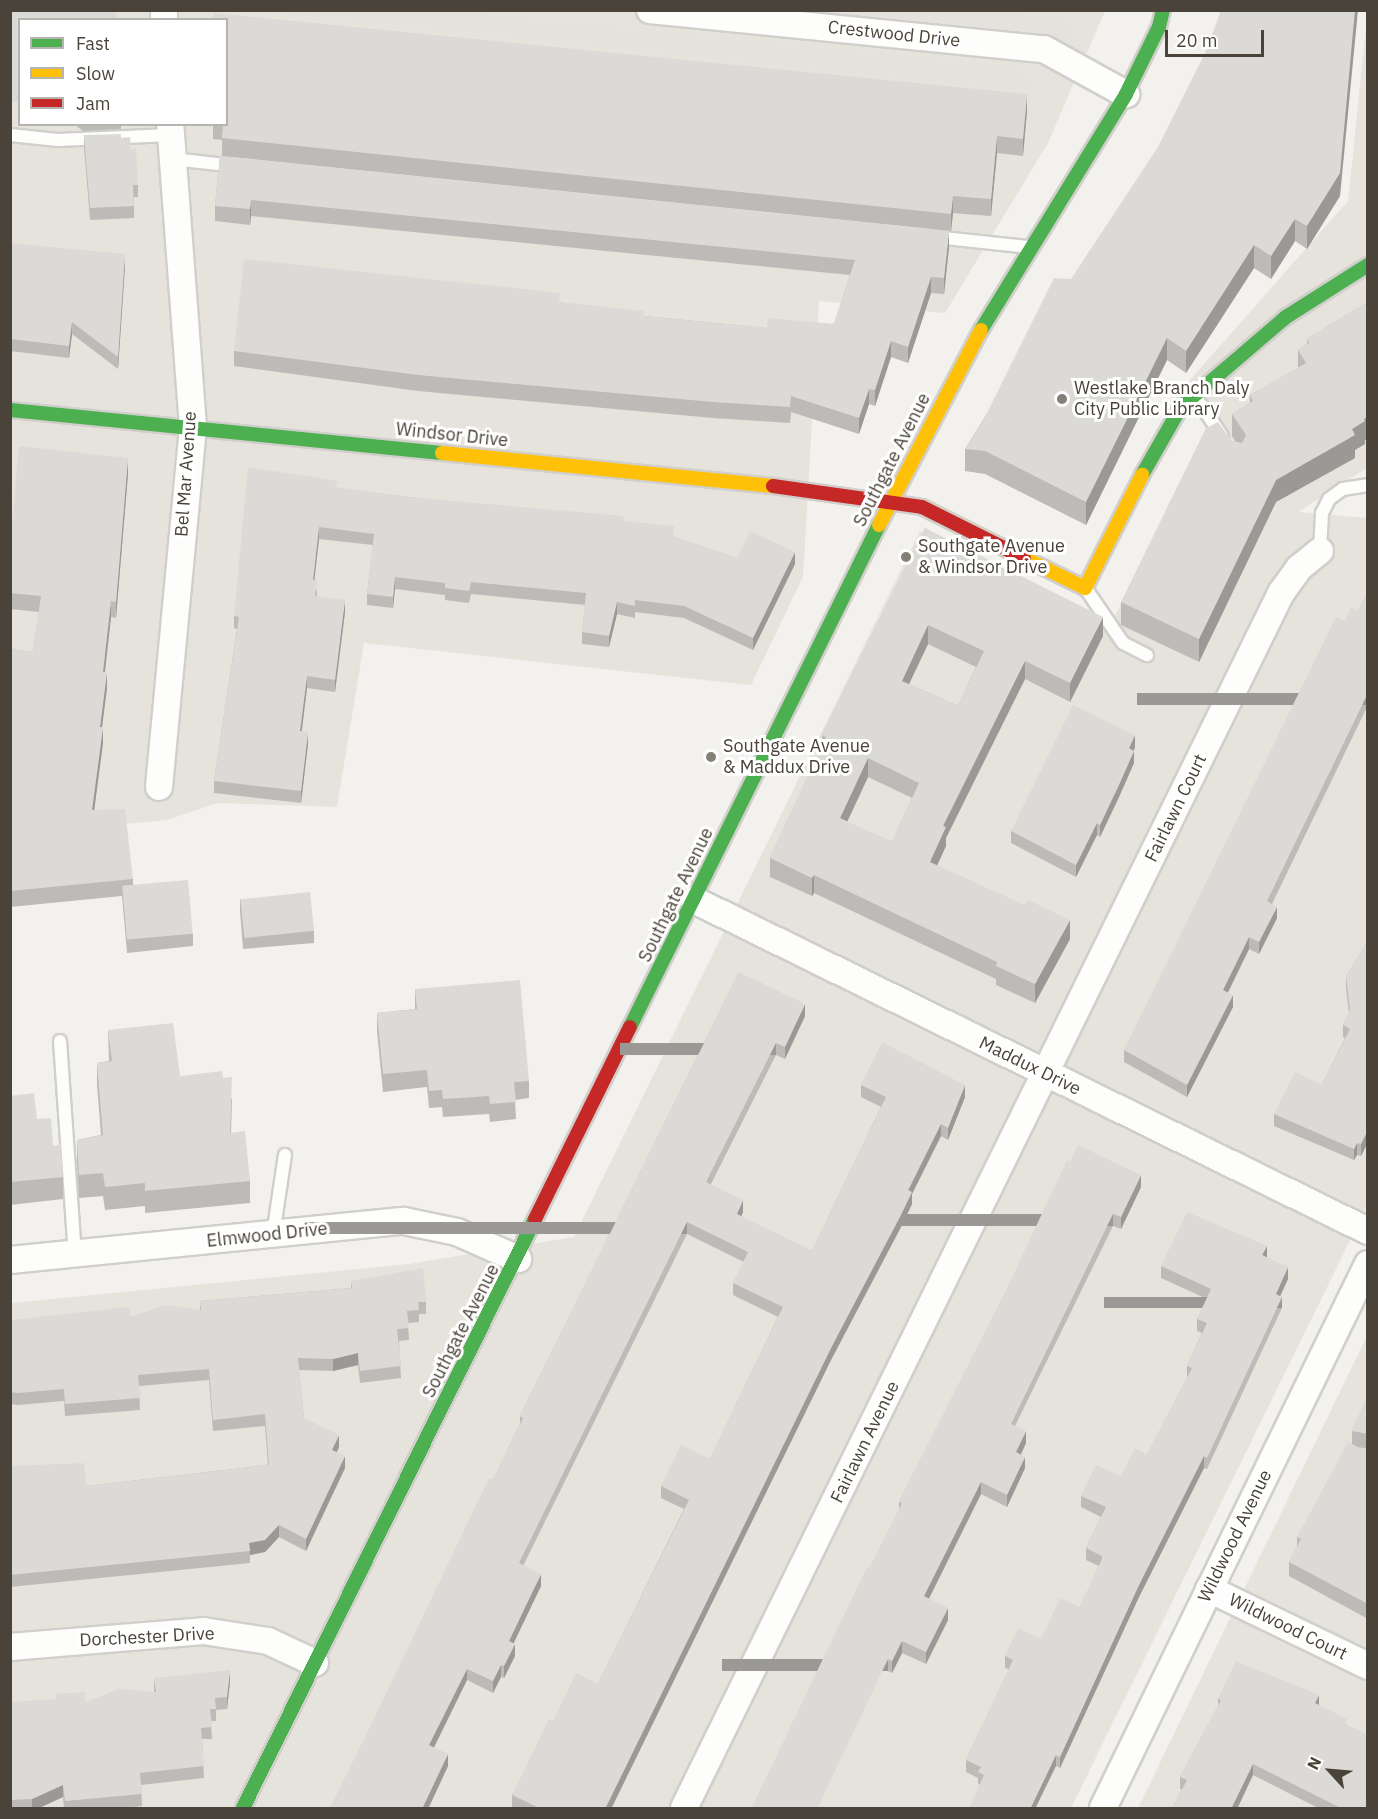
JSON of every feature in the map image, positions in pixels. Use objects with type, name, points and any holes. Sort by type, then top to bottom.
[{"type":"street","name":"Crestwood Drive","points":[[650,10],[1044,49],[1126,94]]},
{"type":"street","name":"Southgate Avenue","points":[[243,1809],[518,1260],[889,504],[951,383],[1126,94],[1159,27],[1162,10]]},
{"type":"street","name":"Bel Mar Avenue","points":[[159,787],[193,427],[171,140]]},
{"type":"street","points":[[1085,588],[1164,431],[1193,394],[1286,317],[1368,265]]},
{"type":"street","name":"Windsor Drive","points":[[10,410],[796,489],[922,507],[1085,588]]},
{"type":"street","name":"Fairlawn Court","points":[[1046,1074],[1281,593],[1299,568],[1320,551]]},
{"type":"street","name":"Maddux Drive","points":[[694,900],[1368,1231]]},
{"type":"street","name":"Fairlawn Avenue","points":[[684,1809],[1046,1074]]},
{"type":"street","name":"Elmwood Drive","points":[[10,1260],[404,1221],[457,1233],[518,1260]]},
{"type":"street","name":"Wildwood Avenue","points":[[1103,1809],[1368,1264]]},
{"type":"street","name":"Wildwood Court","points":[[1209,1589],[1368,1666]]},
{"type":"street","name":"Dorchester Drive","points":[[10,1647],[203,1631],[268,1641],[315,1663]]},
{"type":"lane","points":[[10,135],[58,140],[171,140],[243,167]]},
{"type":"lane","points":[[926,236],[1032,247]]},
{"type":"lane","points":[[1193,394],[1232,450]]},
{"type":"lane","points":[[1320,551],[1323,513],[1329,499],[1343,489],[1368,485]]},
{"type":"lane","points":[[1085,588],[1123,643],[1147,655]]},
{"type":"lane","points":[[60,1041],[75,1254]]},
{"type":"lane","points":[[273,1235],[285,1155]]},
{"type":"shaded area","points":[[985,10],[1070,19],[1080,42],[764,11]]},
{"type":"shaded area","points":[[11,11],[1105,11],[1048,143],[945,313],[819,301],[803,577],[751,685],[364,643],[337,807],[217,803],[167,820],[11,835]]},
{"type":"shaded area","points":[[252,11],[456,11],[963,61],[1018,67],[1035,92]]},
{"type":"shaded area","points":[[1367,18],[1367,468],[1298,512],[1367,518],[1367,1206],[1071,1808],[11,1808],[11,1303],[409,1264],[574,1237],[920,531],[1109,627],[1213,424],[1189,381],[1348,201]]},
{"type":"shaded area","points":[[1367,1336],[1367,1808],[1138,1808]]},
{"type":"building","points":[[10,10],[116,10],[117,18],[18,18],[18,102],[10,101]]},
{"type":"building","points":[[1221,10],[1355,10],[1340,173],[1307,226],[1295,219],[1271,256],[1254,245],[1186,351],[1167,338],[1086,502],[985,451],[965,449],[983,421],[1054,278],[1071,279],[1158,147],[1207,49]]},
{"type":"building","points":[[214,13],[1027,94],[1023,139],[997,136],[991,199],[953,196],[951,214],[222,138],[223,126],[228,126],[228,18],[213,18]]},
{"type":"building","points":[[121,134],[121,138],[130,137],[131,149],[136,149],[138,185],[133,185],[134,206],[90,208],[84,135]]},
{"type":"building","points":[[220,156],[949,231],[944,278],[931,277],[908,347],[891,341],[875,390],[869,389],[859,418],[791,396],[790,407],[713,402],[418,375],[234,351],[244,259],[560,293],[559,302],[644,311],[643,316],[767,328],[768,318],[834,324],[855,260],[251,200],[250,209],[215,206]]},
{"type":"building","points":[[10,243],[125,254],[118,357],[72,322],[69,346],[10,339]]},
{"type":"building","points":[[1368,302],[1368,416],[1364,419],[1365,421],[1352,429],[1355,435],[1276,480],[1199,639],[1121,602],[1206,428],[1218,422],[1232,441],[1242,443],[1246,435],[1232,414],[1253,401],[1250,395],[1306,363],[1298,350],[1309,343],[1307,339]]},
{"type":"building","points":[[19,446],[128,458],[116,602],[111,601],[103,672],[107,672],[100,727],[103,727],[92,810],[125,809],[133,879],[10,891],[10,649],[33,652],[41,596],[10,593],[10,547]]},
{"type":"building","points":[[248,467],[337,481],[336,487],[409,497],[624,516],[623,521],[674,526],[673,536],[737,558],[750,531],[795,552],[753,638],[684,606],[635,600],[635,606],[617,602],[609,636],[582,632],[586,593],[471,582],[469,591],[445,588],[445,583],[395,577],[393,597],[367,594],[374,534],[319,527],[313,580],[317,580],[315,596],[345,600],[335,680],[307,676],[300,731],[308,732],[301,791],[214,781],[239,617],[234,616]]},
{"type":"building","points":[[925,528],[1103,617],[1070,683],[1025,661],[943,826],[946,827],[930,862],[1025,905],[1028,900],[1070,920],[1035,984],[996,966],[997,962],[814,875],[812,878],[770,858],[826,737],[822,735]],"holes":[[[928,625],[984,651],[958,706],[902,681]],[[868,758],[919,783],[892,842],[840,818]]]},
{"type":"building","points":[[1368,592],[1368,693],[1267,901],[1277,907],[1259,942],[1249,937],[1223,990],[1233,995],[1187,1085],[1124,1050],[1336,617],[1345,621],[1351,607],[1358,610]]},
{"type":"building","points":[[1073,705],[1135,735],[1129,748],[1134,751],[1119,785],[1100,825],[1097,823],[1076,865],[1011,831]]},
{"type":"building","points":[[188,880],[193,934],[127,940],[122,886]]},
{"type":"building","points":[[310,892],[314,931],[244,938],[240,899]]},
{"type":"building","points":[[1368,941],[1368,1130],[1361,1144],[1357,1143],[1354,1149],[1274,1114],[1295,1072],[1322,1085],[1350,1029],[1343,1025],[1350,1010],[1346,976]]},
{"type":"building","points":[[739,972],[805,1004],[785,1047],[776,1043],[706,1182],[743,1200],[737,1214],[812,1251],[886,1097],[861,1085],[882,1042],[965,1085],[948,1128],[941,1124],[908,1190],[912,1192],[901,1215],[831,1348],[605,1809],[536,1809],[537,1807],[512,1795],[549,1719],[553,1721],[576,1673],[598,1684],[689,1500],[661,1486],[681,1445],[710,1459],[783,1307],[733,1283],[748,1252],[687,1222],[519,1563],[541,1574],[509,1641],[515,1644],[493,1681],[467,1669],[429,1745],[448,1754],[422,1809],[330,1809],[489,1478],[493,1480],[523,1418],[520,1416]]},
{"type":"building","points":[[520,980],[529,1081],[514,1082],[516,1102],[490,1104],[489,1096],[443,1099],[442,1090],[429,1091],[427,1070],[383,1074],[377,1013],[417,1009],[415,989]]},
{"type":"building","points":[[173,1023],[180,1076],[222,1071],[223,1078],[232,1077],[230,1133],[245,1131],[250,1181],[145,1191],[145,1183],[105,1187],[103,1173],[79,1175],[77,1140],[103,1135],[97,1063],[112,1061],[108,1030]]},
{"type":"building","points":[[34,1093],[37,1119],[51,1118],[53,1146],[61,1144],[63,1177],[10,1182],[10,1096]]},
{"type":"building","points":[[1078,1145],[1141,1175],[1121,1217],[1113,1214],[1011,1424],[1026,1431],[1016,1452],[1025,1457],[1007,1495],[981,1482],[924,1596],[948,1608],[926,1652],[902,1641],[892,1661],[888,1659],[817,1809],[751,1809],[867,1567],[870,1568],[902,1503],[899,1502],[911,1477],[1002,1299],[1067,1160],[1070,1162]]},
{"type":"building","points":[[1187,1212],[1267,1246],[1262,1255],[1288,1267],[1276,1294],[1282,1297],[1207,1458],[1204,1456],[1139,1585],[1060,1757],[1056,1755],[1030,1809],[969,1809],[984,1775],[978,1772],[981,1767],[966,1760],[1013,1660],[1005,1656],[1018,1628],[1041,1639],[1060,1598],[1080,1607],[1102,1559],[1102,1556],[1086,1548],[1106,1507],[1081,1496],[1096,1465],[1121,1476],[1135,1448],[1147,1455],[1192,1368],[1187,1366],[1207,1323],[1197,1319],[1211,1289],[1161,1266]]},
{"type":"building","points":[[423,1268],[426,1302],[418,1302],[419,1310],[407,1311],[409,1328],[397,1329],[401,1366],[360,1371],[358,1353],[333,1359],[298,1358],[304,1418],[339,1435],[332,1450],[345,1456],[306,1539],[279,1525],[265,1540],[249,1543],[250,1551],[10,1575],[10,1466],[84,1463],[86,1486],[269,1465],[265,1414],[213,1420],[209,1369],[138,1375],[140,1398],[65,1404],[64,1389],[10,1392],[10,1320],[129,1307],[130,1317],[165,1305],[201,1310],[200,1301],[352,1288],[351,1281]]},
{"type":"building","points":[[1368,1396],[1368,1434],[1352,1431]]},
{"type":"building","points":[[1348,1442],[1368,1452],[1368,1604],[1289,1562],[1301,1539],[1297,1537]]},
{"type":"building","points":[[1236,1661],[1319,1695],[1315,1703],[1347,1719],[1345,1724],[1368,1735],[1368,1809],[1343,1809],[1253,1764],[1231,1809],[1172,1809],[1187,1780],[1180,1777],[1221,1700],[1218,1699]]},
{"type":"building","points":[[230,1670],[227,1697],[215,1698],[216,1709],[210,1709],[212,1727],[201,1728],[204,1766],[140,1773],[142,1794],[65,1801],[63,1785],[32,1799],[11,1800],[10,1702],[56,1699],[56,1694],[85,1692],[85,1702],[119,1689],[156,1692],[154,1678]]},
{"type":"traffic: fast","points":[[981,330],[1126,94],[1159,27],[1163,10]]},
{"type":"traffic: fast","points":[[1142,475],[1181,407],[1286,317],[1368,265]]},
{"type":"traffic: fast","points":[[10,410],[442,453]]},
{"type":"traffic: fast","points":[[630,1027],[879,525]]},
{"type":"traffic: fast","points":[[243,1808],[535,1219]]},
{"type":"traffic: slow","points":[[879,525],[981,330]]},
{"type":"traffic: slow","points":[[442,453],[773,486]]},
{"type":"traffic: slow","points":[[1024,558],[1085,588],[1142,475]]},
{"type":"traffic: jam","points":[[773,486],[922,507],[1024,558]]},
{"type":"traffic: jam","points":[[535,1219],[630,1027]]},
{"type":"place","name":"Westlake Branch Daly City Public Library","points":[[1062,399]]},
{"type":"place","name":"Southgate Avenue & Windsor Drive","points":[[906,557]]},
{"type":"place","name":"Southgate Avenue & Maddux Drive","points":[[711,757]]}]
